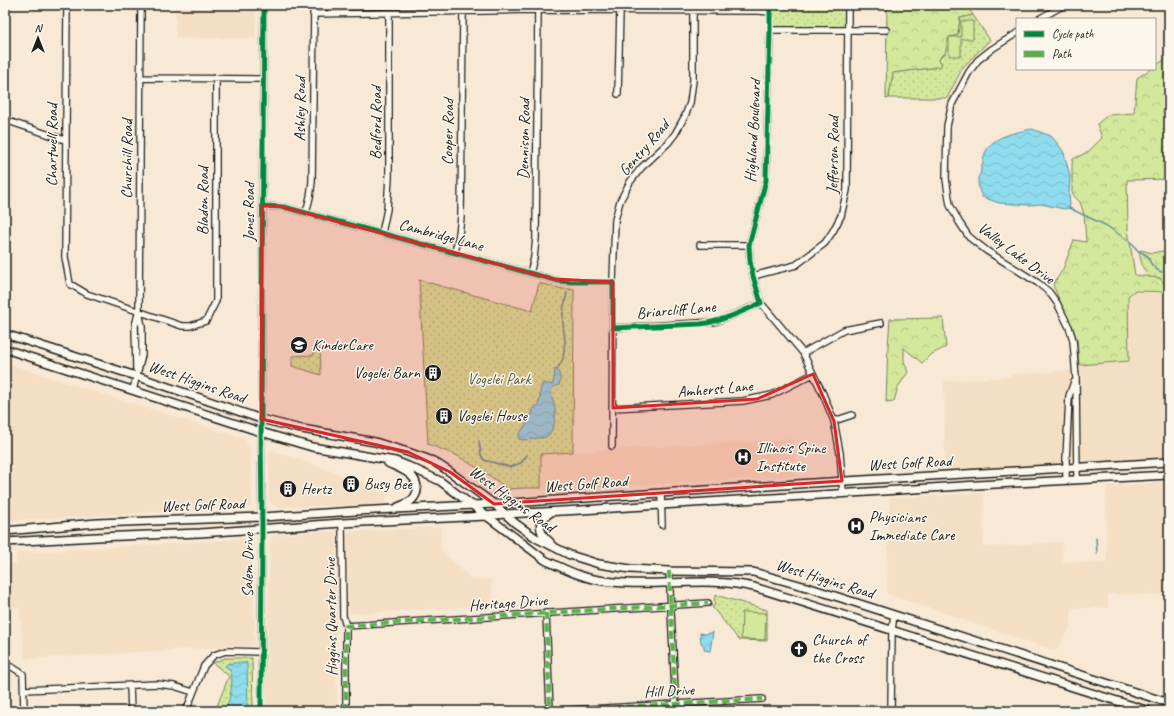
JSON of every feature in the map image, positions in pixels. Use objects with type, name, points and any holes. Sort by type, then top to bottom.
[{"type":"main road","name":"West Higgins Road","points":[[5,334],[136,376],[261,419],[297,428],[375,442],[433,461],[494,504],[515,523],[536,538],[570,555],[599,564],[630,569],[753,572],[810,588],[1169,703]]},
{"type":"main road","name":"West Higgins Road","points":[[5,348],[261,432],[312,447],[395,461],[440,481],[545,560],[592,579],[618,583],[639,584],[727,582],[754,587],[1149,711]]},
{"type":"main road","points":[[377,458],[409,474],[416,483],[417,490],[413,499],[393,509]]},
{"type":"main road","name":"West Golf Road","points":[[5,531],[97,524],[262,517],[494,504],[842,481],[1169,462]]},
{"type":"main road","name":"West Golf Road","points":[[5,542],[200,533],[342,523],[486,516],[844,493],[1169,475]]},
{"type":"main road","points":[[551,512],[541,520],[540,531],[557,549]]},
{"type":"street","name":"Chartwell Road","points":[[66,5],[65,257],[70,284],[87,294],[139,312]]},
{"type":"street","name":"Churchill Road","points":[[133,390],[136,376],[135,326],[139,312],[141,5]]},
{"type":"street","name":"Jones Road","points":[[261,419],[263,314],[262,206],[264,5]]},
{"type":"street","name":"Ashley Road","points":[[306,213],[312,182],[314,5]]},
{"type":"street","name":"Highland Boulevard","points":[[770,5],[766,180],[749,245],[750,261],[761,302],[803,353],[834,421],[840,453],[844,493]]},
{"type":"street","name":"Jefferson Road","points":[[753,276],[796,265],[825,243],[841,216],[847,190],[848,5]]},
{"type":"street","points":[[1041,18],[1064,5]]},
{"type":"street","points":[[313,14],[463,12],[538,8],[620,10],[640,7],[693,11],[770,12]]},
{"type":"street","name":"Dennison Road","points":[[530,273],[534,258],[536,238],[538,8]]},
{"type":"street","points":[[618,94],[620,10]]},
{"type":"street","name":"Gentry Road","points":[[612,446],[615,220],[620,201],[626,188],[641,168],[668,143],[675,134],[690,103],[693,80],[693,11]]},
{"type":"street","name":"Cooper Road","points":[[455,252],[460,221],[463,12]]},
{"type":"street","name":"Bedford Road","points":[[382,233],[387,209],[389,178],[389,13]]},
{"type":"street","points":[[770,30],[886,30]]},
{"type":"street","name":"Valley Lake Drive","points":[[1016,34],[978,60],[969,72],[952,104],[947,126],[946,179],[950,205],[969,237],[987,251],[1038,283],[1049,292],[1057,303],[1070,328],[1073,340],[1076,378],[1077,480]]},
{"type":"street","points":[[140,78],[263,79]]},
{"type":"street","name":"Bladon Road","points":[[139,312],[182,326],[190,326],[206,321],[216,300],[216,78]]},
{"type":"street","points":[[5,120],[65,140]]},
{"type":"street","name":"Cambridge Lane","points":[[262,206],[284,207],[554,280],[566,282],[613,282]]},
{"type":"street","points":[[700,245],[749,245]]},
{"type":"street","name":"Briarcliff Lane","points":[[613,328],[714,322],[761,302]]},
{"type":"street","points":[[803,353],[844,330],[881,323]]},
{"type":"street","name":"Amherst Lane","points":[[613,408],[743,402],[772,395],[813,374]]},
{"type":"street","name":"Valley Lake Drive","points":[[1066,480],[1069,396],[1076,378]]},
{"type":"street","points":[[834,421],[852,415]]},
{"type":"street","name":"Salem Drive","points":[[261,419],[261,711]]},
{"type":"street","points":[[661,493],[662,525]]},
{"type":"street","name":"Higgins Quarter Drive","points":[[342,523],[343,611],[346,626],[346,711]]},
{"type":"street","points":[[669,571],[676,711]]},
{"type":"street","name":"Heritage Drive","points":[[346,626],[708,603]]},
{"type":"street","points":[[546,613],[550,711]]},
{"type":"street","points":[[892,711],[892,630],[894,615]]},
{"type":"street","points":[[186,711],[204,666],[214,655],[226,651],[261,652]]},
{"type":"street","points":[[5,667],[12,667],[23,674],[24,711]]},
{"type":"street","points":[[24,690],[157,684],[174,686],[194,692]]},
{"type":"street","points":[[130,686],[131,711]]},
{"type":"street","name":"Hill Drive","points":[[554,711],[762,699]]},
{"type":"highlighted area","points":[[262,206],[279,206],[554,279],[613,282],[613,408],[757,399],[813,374],[834,421],[842,481],[494,504],[450,472],[408,452],[261,419]]},
{"type":"shaded area","points":[[176,5],[256,5],[256,38],[176,38]]},
{"type":"shaded area","points":[[1135,293],[1169,293],[1169,457],[945,470],[944,381],[1007,377],[1015,374],[1068,371],[1079,365],[1129,361],[1128,296]]},
{"type":"shaded area","points":[[5,363],[245,439],[250,449],[252,502],[250,507],[5,521]]},
{"type":"shaded area","points":[[793,439],[796,476],[541,491],[541,454]]},
{"type":"shaded area","points":[[271,450],[389,491],[385,504],[277,507],[269,501],[269,453]]},
{"type":"shaded area","points":[[1169,482],[1169,595],[1108,594],[1108,608],[1071,608],[1071,626],[1056,651],[887,594],[889,498],[983,493],[984,547],[1062,542],[1063,562],[1106,563],[1107,486]]},
{"type":"shaded area","points":[[441,527],[441,550],[472,580],[491,579],[493,605],[349,614],[347,532]]},
{"type":"shaded area","points":[[336,531],[337,711],[266,711],[270,544],[273,535]]},
{"type":"shaded area","points":[[243,539],[251,546],[255,645],[25,659],[19,608],[5,609],[5,564],[16,564],[17,553]]},
{"type":"green space","points":[[770,5],[848,5],[847,30],[770,30]]},
{"type":"green space","points":[[887,5],[966,5],[973,15],[960,18],[958,35],[945,55],[941,56],[939,60],[942,64],[940,67],[893,73],[889,98],[886,99]]},
{"type":"green space","points":[[973,15],[990,40],[963,67],[947,98],[889,98],[893,73],[940,67],[942,64],[939,60],[941,56],[945,54],[949,37],[958,35],[960,18]]},
{"type":"green space","points":[[961,21],[973,21],[973,39],[961,39],[961,56],[949,56],[949,37],[961,37]]},
{"type":"green space","points":[[1169,57],[1169,179],[1127,180],[1128,229],[1135,275],[1160,278],[1169,292],[1134,291],[1128,296],[1129,361],[1079,365],[1077,340],[1053,285],[1063,269],[1074,240],[1086,242],[1084,214],[1080,202],[1072,192],[1073,159],[1088,152],[1102,138],[1097,124],[1108,115],[1134,113],[1137,78],[1149,70],[1156,70],[1156,65]]},
{"type":"green space","points":[[1141,250],[1152,253],[1169,251],[1169,290],[1160,278],[1149,277],[1143,268],[1139,253]]},
{"type":"green space","name":"Vogelei Park","points":[[419,280],[532,311],[539,283],[563,289],[574,289],[573,452],[541,454],[541,488],[508,489],[458,456],[428,444]]},
{"type":"green space","points":[[943,318],[946,347],[930,355],[922,363],[904,348],[904,361],[908,372],[898,387],[894,401],[886,402],[890,319]]},
{"type":"green space","points":[[314,348],[320,348],[321,375],[292,366],[292,356],[314,355]]},
{"type":"green space","points":[[716,595],[767,610],[767,641],[739,640],[712,607],[715,605],[714,599]]},
{"type":"green space","points":[[742,612],[766,613],[765,640],[741,639]]},
{"type":"green space","points":[[225,658],[252,658],[253,711],[215,711],[229,676],[213,663]]},
{"type":"water","points":[[1032,129],[1051,136],[1064,153],[1070,176],[1069,208],[1064,209],[1041,204],[1030,205],[999,203],[982,197],[978,178],[981,172],[985,153],[989,146],[1000,138]]},
{"type":"water","points":[[555,369],[559,373],[560,381],[559,385],[552,389],[551,392],[555,406],[555,420],[551,431],[544,438],[526,440],[519,439],[519,434],[528,422],[528,417],[532,415],[533,409],[538,404],[541,386],[543,383],[552,385]]},
{"type":"water","points":[[713,632],[710,651],[704,650],[704,646],[701,643],[700,633],[705,634]]},
{"type":"water","points":[[233,663],[247,663],[248,711],[225,711],[230,697],[232,679],[230,670],[225,666]]},
{"type":"waterway","points":[[1069,208],[1107,226],[1133,244],[1137,250],[1148,256],[1152,266],[1162,272]]},
{"type":"waterway","points":[[557,370],[563,359],[565,340],[563,311],[567,293]]},
{"type":"waterway","points":[[479,441],[481,455],[484,460],[510,467],[521,463],[527,455]]},
{"type":"waterway","points":[[1096,538],[1097,554]]},
{"type":"marked path","points":[[669,571],[676,711]]},
{"type":"marked path","points":[[346,711],[346,626],[708,603]]},
{"type":"marked path","points":[[546,613],[550,711]]},
{"type":"marked path","points":[[554,711],[762,699]]},
{"type":"cycle path","points":[[261,711],[261,419],[264,5]]},
{"type":"cycle path","points":[[262,206],[284,207],[559,281],[613,282],[613,328],[700,324],[732,316],[761,303],[753,276],[749,245],[766,180],[770,5]]},
{"type":"place","name":"KinderCare","points":[[299,345]]},
{"type":"place","name":"Vogelei Barn","points":[[433,373]]},
{"type":"place","name":"Vogelei House","points":[[444,416]]},
{"type":"place","name":"Illinois Spine Institute","points":[[743,457]]},
{"type":"place","name":"Busy Bee","points":[[351,484]]},
{"type":"place","name":"Hertz","points":[[288,489]]},
{"type":"place","name":"Physicians Immediate Care","points":[[856,526]]},
{"type":"place","name":"Church of the Cross","points":[[799,649]]}]
